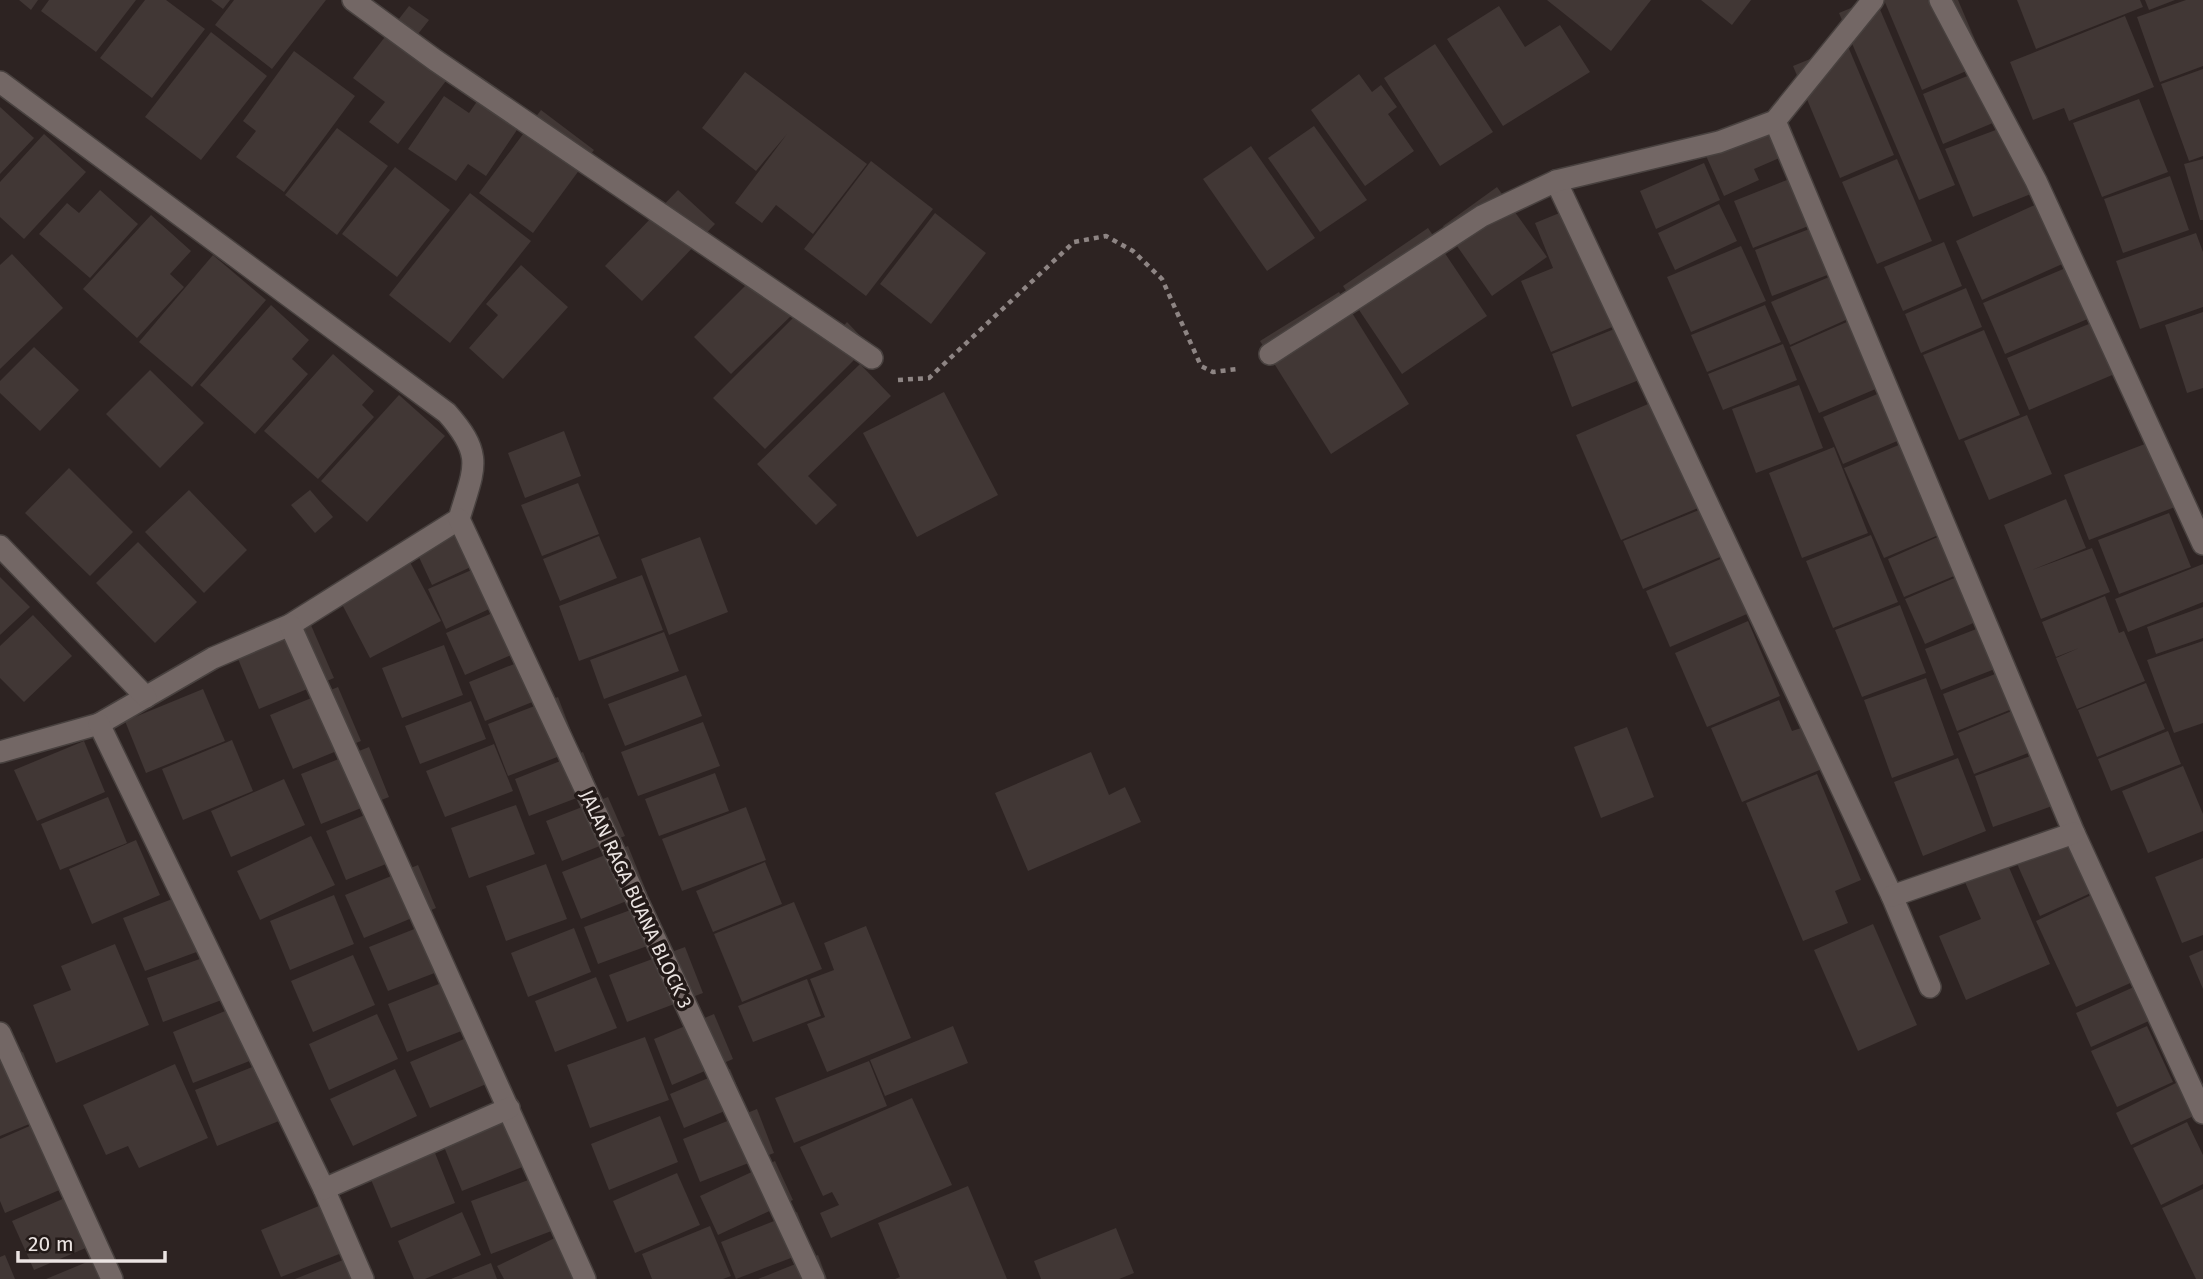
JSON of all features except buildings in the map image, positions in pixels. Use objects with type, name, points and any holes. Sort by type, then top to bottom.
[{"type":"street","points":[[353,0],[435,60],[872,358]]},
{"type":"street","points":[[1270,354],[1482,216],[1556,181],[1719,142],[1775,121],[1873,0]]},
{"type":"street","points":[[1940,0],[2036,181],[2203,544]]},
{"type":"street","points":[[0,82],[447,412],[468,436],[475,465],[459,519],[290,625],[213,658],[99,724],[0,752]]},
{"type":"street","points":[[1775,121],[2074,833],[2203,1113]]},
{"type":"street","points":[[1556,181],[1892,896],[1930,987]]},
{"type":"street","name":"JALAN RAGA BUANA BLOCK 3","points":[[459,519],[814,1279]]},
{"type":"street","points":[[0,546],[146,697]]},
{"type":"street","points":[[290,625],[585,1279]]},
{"type":"street","points":[[99,724],[324,1189],[363,1279]]},
{"type":"street","points":[[1892,896],[2074,833]]},
{"type":"street","points":[[0,1033],[112,1279]]},
{"type":"street","points":[[324,1189],[509,1108]]},
{"type":"path","points":[[872,358],[900,382],[929,378],[1074,242],[1106,236],[1133,251],[1162,279],[1201,366],[1213,372],[1235,370],[1270,354]]}]
